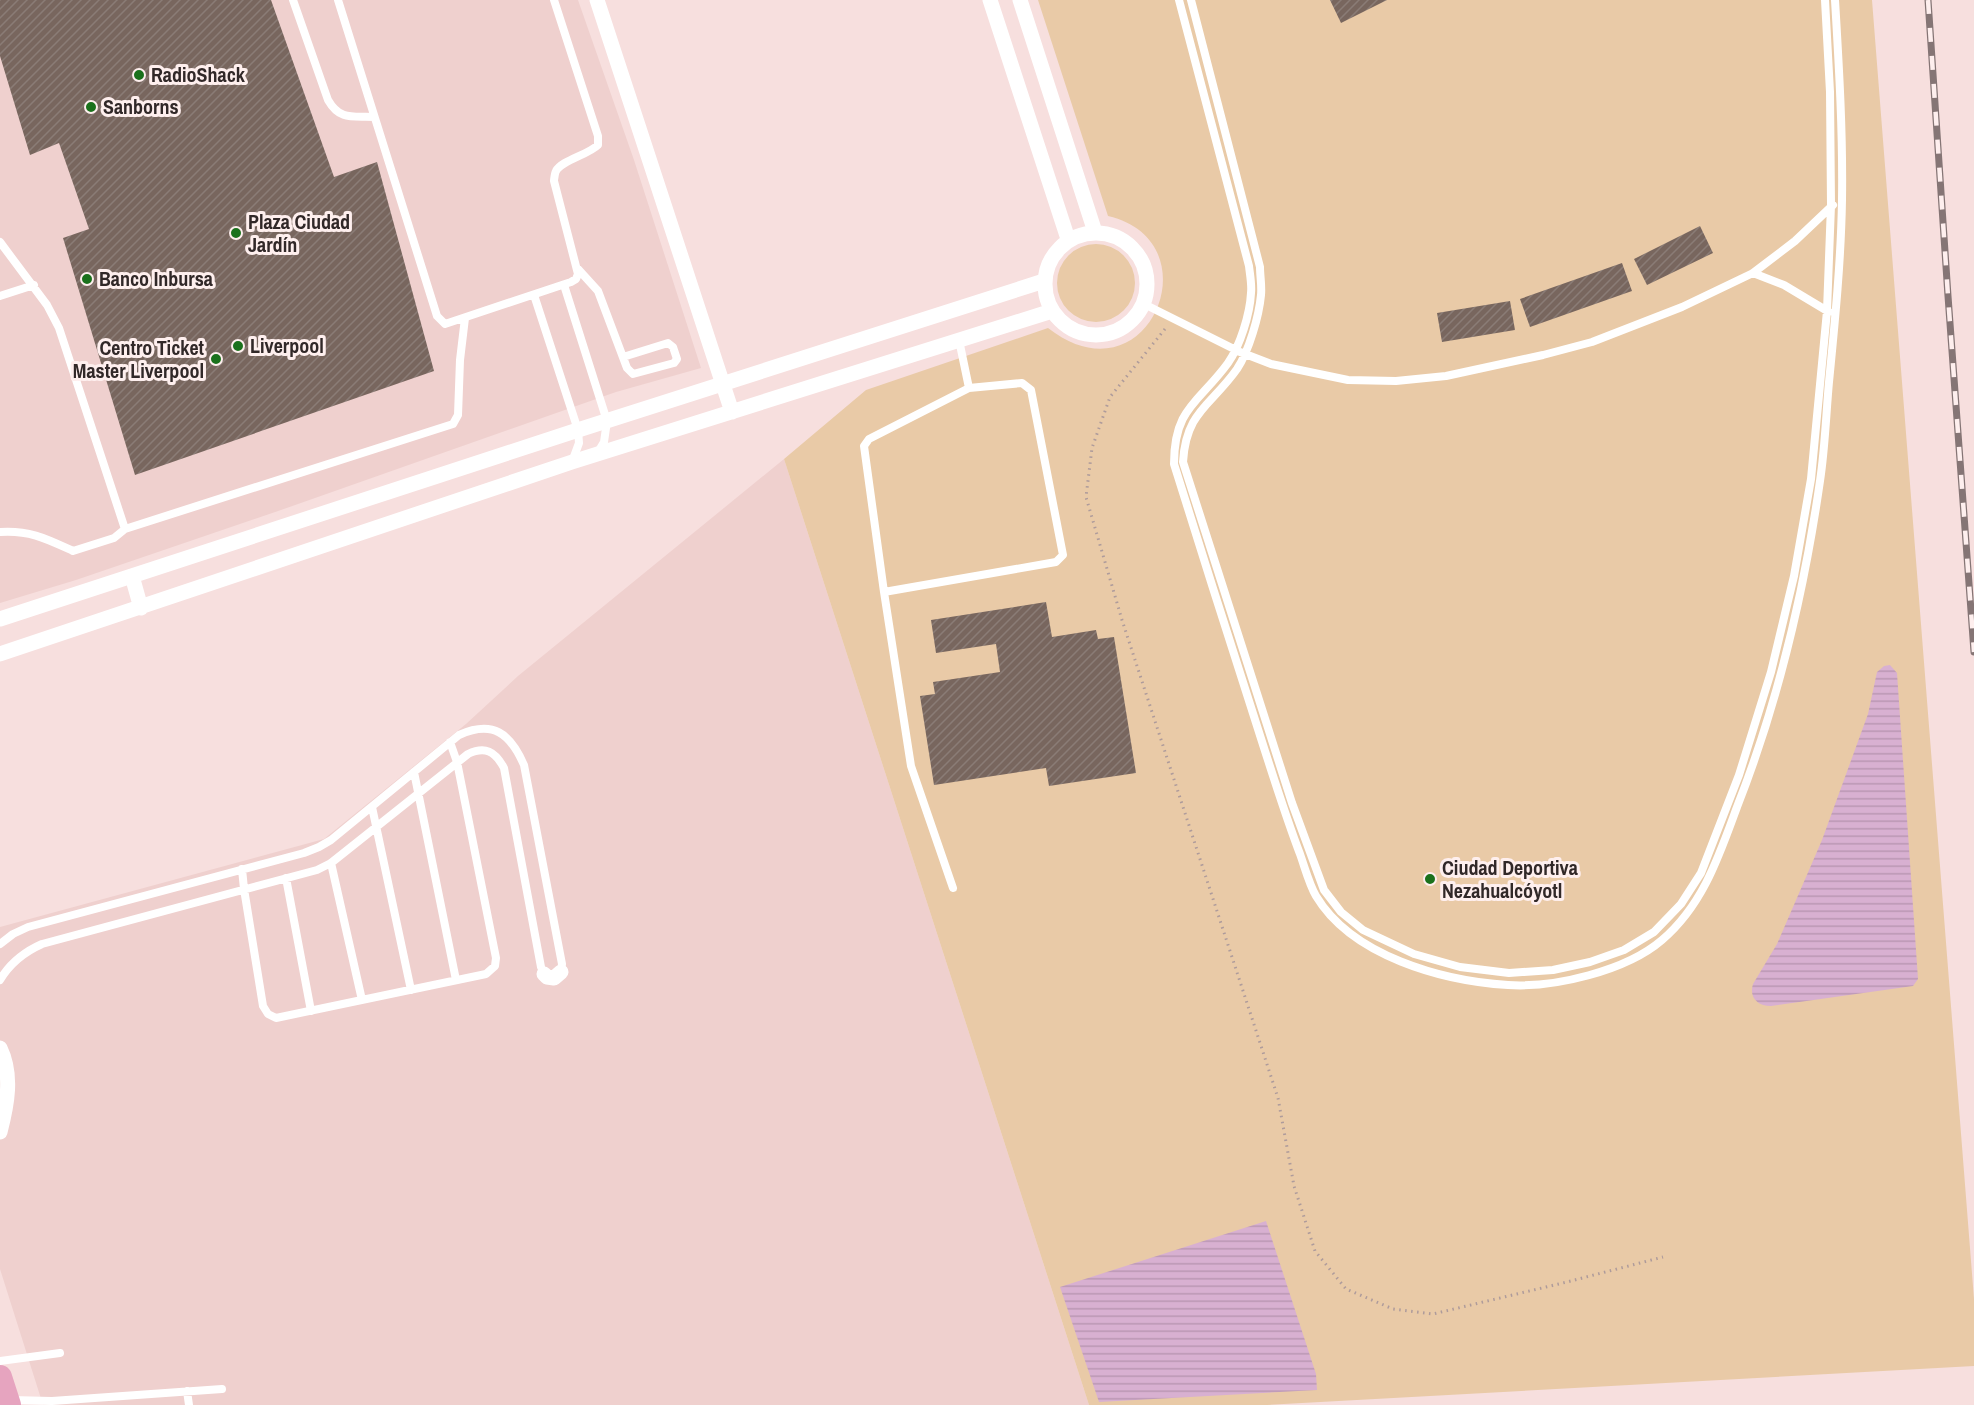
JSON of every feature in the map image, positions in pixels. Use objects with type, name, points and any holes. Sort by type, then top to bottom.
[{"type":"main road","points":[[0,1377],[5,1402]]},
{"type":"street","points":[[597,0],[732,412]]},
{"type":"street","points":[[990,0],[1068,239]]},
{"type":"street","points":[[1020,0],[1095,232]]},
{"type":"street","points":[[1095,232],[1115,236],[1129,244],[1140,257],[1146,272],[1147,288],[1144,304],[1136,317],[1123,328],[1100,335],[1076,332],[1062,323],[1052,311],[1046,297],[1044,281],[1046,268],[1059,247],[1068,239],[1095,232]]},
{"type":"street","points":[[0,619],[1044,281]]},
{"type":"street","points":[[0,654],[572,462],[1052,311]]},
{"type":"street","points":[[132,576],[141,608]]},
{"type":"street","points":[[544,974],[554,978],[561,972]]},
{"type":"street","points":[[0,1048],[7,1075],[8,1099],[0,1132]]},
{"type":"lane","points":[[293,0],[333,109],[343,116],[374,117]]},
{"type":"lane","points":[[338,0],[436,316],[445,324],[576,279],[578,269],[554,181],[556,171],[562,164],[591,152],[598,145],[598,136],[554,0]]},
{"type":"lane","points":[[1179,0],[1249,266],[1251,294],[1242,335],[1229,362],[1194,401],[1179,424],[1174,443],[1174,464],[1279,795],[1315,894],[1332,918],[1357,938],[1409,965],[1458,978],[1510,985],[1556,983],[1594,974],[1630,960],[1660,942],[1690,911],[1710,879],[1755,758],[1781,675],[1800,589],[1820,479],[1835,315],[1842,202],[1841,93],[1835,0]]},
{"type":"lane","points":[[1191,0],[1260,267],[1261,294],[1251,338],[1238,368],[1202,408],[1188,430],[1183,462],[1292,804],[1324,890],[1341,912],[1363,930],[1414,954],[1460,967],[1509,973],[1553,970],[1590,962],[1624,950],[1654,932],[1681,904],[1701,873],[1739,776],[1771,672],[1794,576],[1811,479],[1827,311],[1831,205],[1830,92],[1825,0]]},
{"type":"lane","points":[[1144,304],[1240,352],[1271,364],[1347,380],[1396,381],[1446,376],[1592,342],[1682,307],[1753,273],[1795,241],[1831,205],[1842,202]]},
{"type":"lane","points":[[0,243],[47,305],[64,342],[125,529]]},
{"type":"lane","points":[[578,269],[598,291],[627,368],[633,374],[674,363],[677,359],[673,347],[668,343],[623,357]]},
{"type":"lane","points":[[1753,273],[1784,285],[1835,315]]},
{"type":"lane","points":[[0,296],[34,285]]},
{"type":"lane","points":[[564,285],[607,421],[604,442],[598,454]]},
{"type":"lane","points":[[534,295],[578,430],[579,443],[572,462]]},
{"type":"lane","points":[[0,532],[31,533],[73,551],[114,537],[125,529],[453,424],[458,415],[460,360],[465,318]]},
{"type":"lane","points":[[959,340],[969,388]]},
{"type":"lane","points":[[884,591],[1056,562],[1063,555],[1031,390],[1022,383],[969,388],[869,439],[864,446],[884,591],[911,766],[953,888]]},
{"type":"lane","points":[[0,944],[12,934],[28,927],[319,847],[372,807],[459,735],[473,729],[487,728],[510,739],[524,765],[561,972]]},
{"type":"lane","points":[[242,869],[263,1006],[268,1014],[276,1018],[486,974],[495,966],[496,958],[457,762],[450,742]]},
{"type":"lane","points":[[0,980],[20,957],[42,944],[317,870],[331,863],[468,753],[479,749],[489,751],[499,758],[504,768],[544,974]]},
{"type":"lane","points":[[414,772],[456,980]]},
{"type":"lane","points":[[372,807],[411,990]]},
{"type":"lane","points":[[331,863],[362,1000]]},
{"type":"lane","points":[[286,878],[311,1011]]},
{"type":"lane","points":[[0,1361],[60,1353]]},
{"type":"lane","points":[[5,1402],[52,1401],[222,1389]]},
{"type":"lane","points":[[187,1391],[189,1405]]},
{"type":"path","points":[[1173,318],[1110,397],[1092,448],[1086,498],[1122,620],[1278,1098],[1294,1186],[1315,1251],[1346,1289],[1393,1309],[1433,1314],[1663,1257]]},
{"type":"shaded area","points":[[0,0],[578,0],[634,160],[701,368],[616,392],[281,510],[76,580],[0,603]]},
{"type":"shaded area","name":"Ciudad Deportiva Nezahualcóyotl","points":[[1038,0],[1872,0],[1974,1299],[1974,1366],[1267,1405],[1089,1405],[784,459],[866,390],[1048,328],[1084,347],[1115,347],[1139,333],[1156,311],[1163,283],[1158,255],[1141,231],[1108,216]]},
{"type":"shaded area","points":[[1096,244],[1111,247],[1124,255],[1132,268],[1135,283],[1132,298],[1124,311],[1111,319],[1096,322],[1081,319],[1068,311],[1060,298],[1057,283],[1060,268],[1068,255],[1081,247]]},
{"type":"shaded area","points":[[784,459],[1089,1405],[43,1405],[0,1269],[0,927],[324,839],[466,724],[518,676]]},
{"type":"shaded area","points":[[1890,665],[1897,673],[1918,979],[1913,986],[1771,1006],[1762,1004],[1753,997],[1753,984],[1777,944],[1822,840],[1868,714],[1877,672],[1884,666]]},
{"type":"shaded area","points":[[1266,1221],[1316,1374],[1317,1390],[1099,1402],[1060,1287]]},
{"type":"building","name":"Plaza Ciudad Jardín","points":[[0,0],[271,0],[334,177],[377,162],[434,371],[135,475],[63,238],[89,229],[59,143],[30,155],[0,56]]},
{"type":"building","points":[[1330,0],[1387,0],[1341,23]]},
{"type":"building","points":[[1700,226],[1713,253],[1647,285],[1634,259]]},
{"type":"building","points":[[1622,263],[1632,291],[1530,327],[1520,299]]},
{"type":"building","points":[[1510,301],[1515,330],[1442,342],[1437,313]]},
{"type":"building","points":[[1046,602],[1052,637],[1096,630],[1098,639],[1114,637],[1136,773],[1049,786],[1046,768],[934,785],[920,696],[935,694],[933,682],[1000,672],[996,644],[936,653],[931,620]]},
{"type":"railway","points":[[1928,0],[1974,652]]},
{"type":"place","name":"RadioShack","points":[[139,75]]},
{"type":"place","name":"Sanborns","points":[[91,107]]},
{"type":"place","name":"Plaza Ciudad Jardín","points":[[236,233]]},
{"type":"place","name":"Banco Inbursa","points":[[87,279]]},
{"type":"place","name":"Liverpool","points":[[238,346]]},
{"type":"place","name":"Centro Ticket Master Liverpool","points":[[216,359]]},
{"type":"place","name":"Ciudad Deportiva Nezahualcóyotl","points":[[1430,879]]}]
